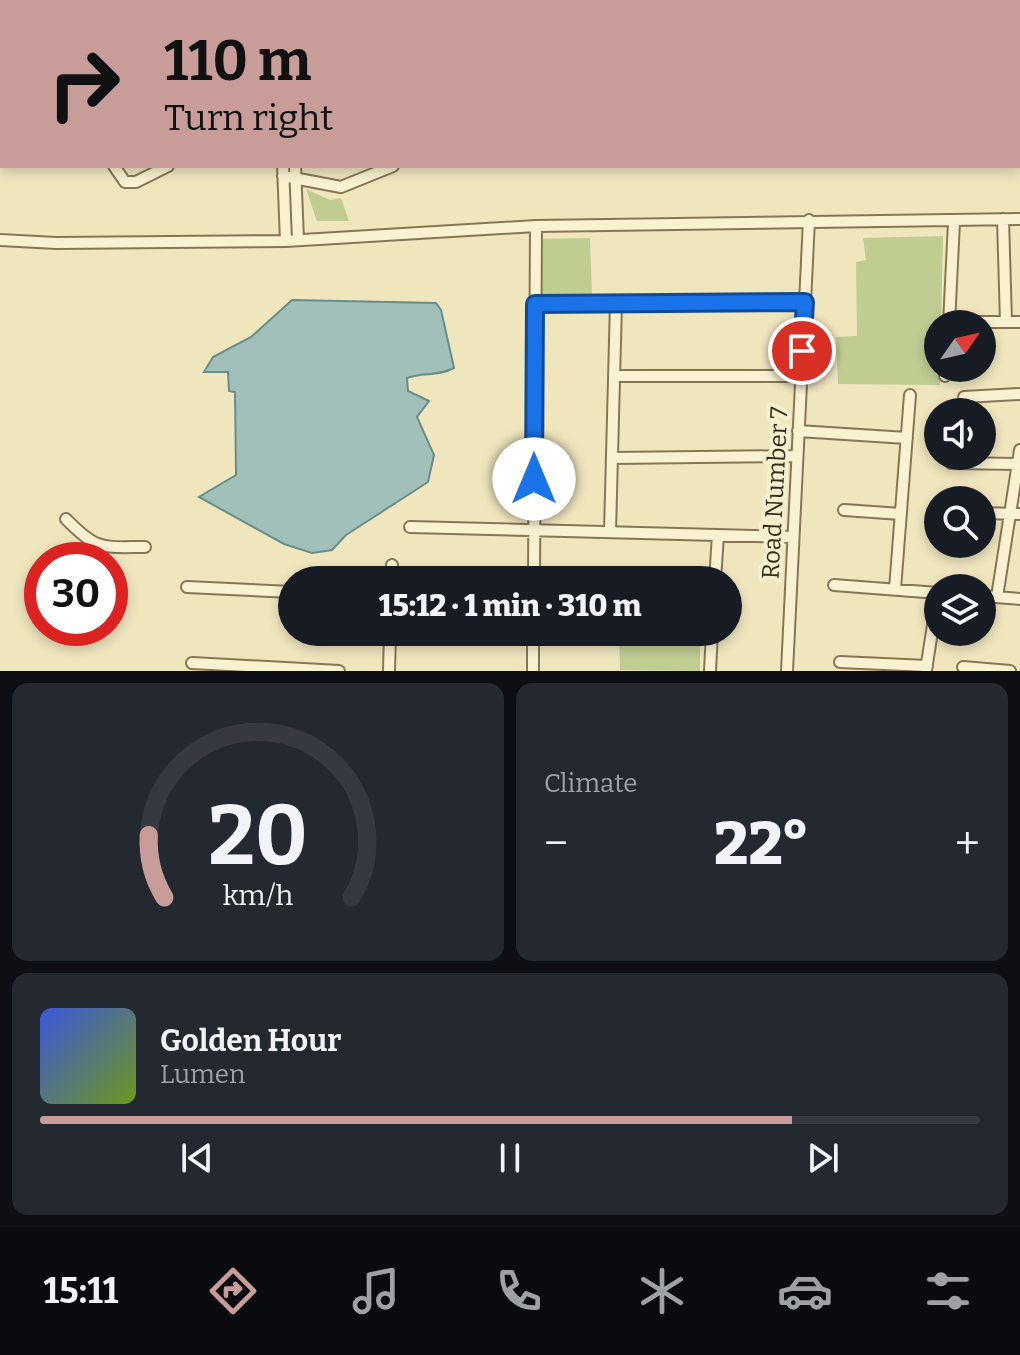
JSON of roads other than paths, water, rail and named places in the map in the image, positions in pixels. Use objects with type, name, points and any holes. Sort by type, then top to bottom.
[{"type":"street","points":[[115,168],[125,182],[136,182],[164,168]]},
{"type":"street","points":[[292,240],[289,171],[341,187],[388,168]]},
{"type":"street","points":[[1003,219],[1006,322]]},
{"type":"street","points":[[0,240],[56,243],[292,240],[536,226],[1020,219]]},
{"type":"street","name":"Road Number 7","points":[[787,671],[809,220]]},
{"type":"street","points":[[950,310],[954,222]]},
{"type":"street","points":[[534,566],[536,226]]},
{"type":"street","points":[[535,304],[805,302]]},
{"type":"street","points":[[610,532],[616,303]]},
{"type":"street","points":[[996,322],[1020,322]]},
{"type":"street","points":[[614,376],[801,376]]},
{"type":"street","points":[[964,397],[1020,394]]},
{"type":"street","points":[[895,589],[910,395]]},
{"type":"street","points":[[798,431],[907,438]]},
{"type":"street","points":[[1020,450],[1015,514],[997,597],[1020,599]]},
{"type":"street","points":[[612,458],[797,456]]},
{"type":"street","points":[[996,464],[1018,464]]},
{"type":"street","points":[[844,510],[901,514]]},
{"type":"street","points":[[66,519],[89,542],[110,547],[145,547]]},
{"type":"street","points":[[410,527],[793,537]]},
{"type":"street","points":[[716,566],[718,535]]},
{"type":"street","points":[[834,585],[924,592]]},
{"type":"street","points":[[187,587],[278,591]]},
{"type":"street","points":[[389,671],[390,646]]},
{"type":"street","points":[[533,646],[533,671]]},
{"type":"street","points":[[710,671],[711,646]]},
{"type":"street","points":[[840,662],[926,669],[930,646]]},
{"type":"street","points":[[192,663],[339,671]]},
{"type":"street","points":[[963,667],[1010,671]]},
{"type":"water","points":[[292,300],[436,303],[441,310],[454,368],[407,378],[408,391],[429,401],[417,417],[434,455],[428,482],[346,535],[332,550],[312,553],[284,544],[199,497],[236,475],[235,392],[229,391],[228,372],[204,372],[213,357],[251,337]]}]
